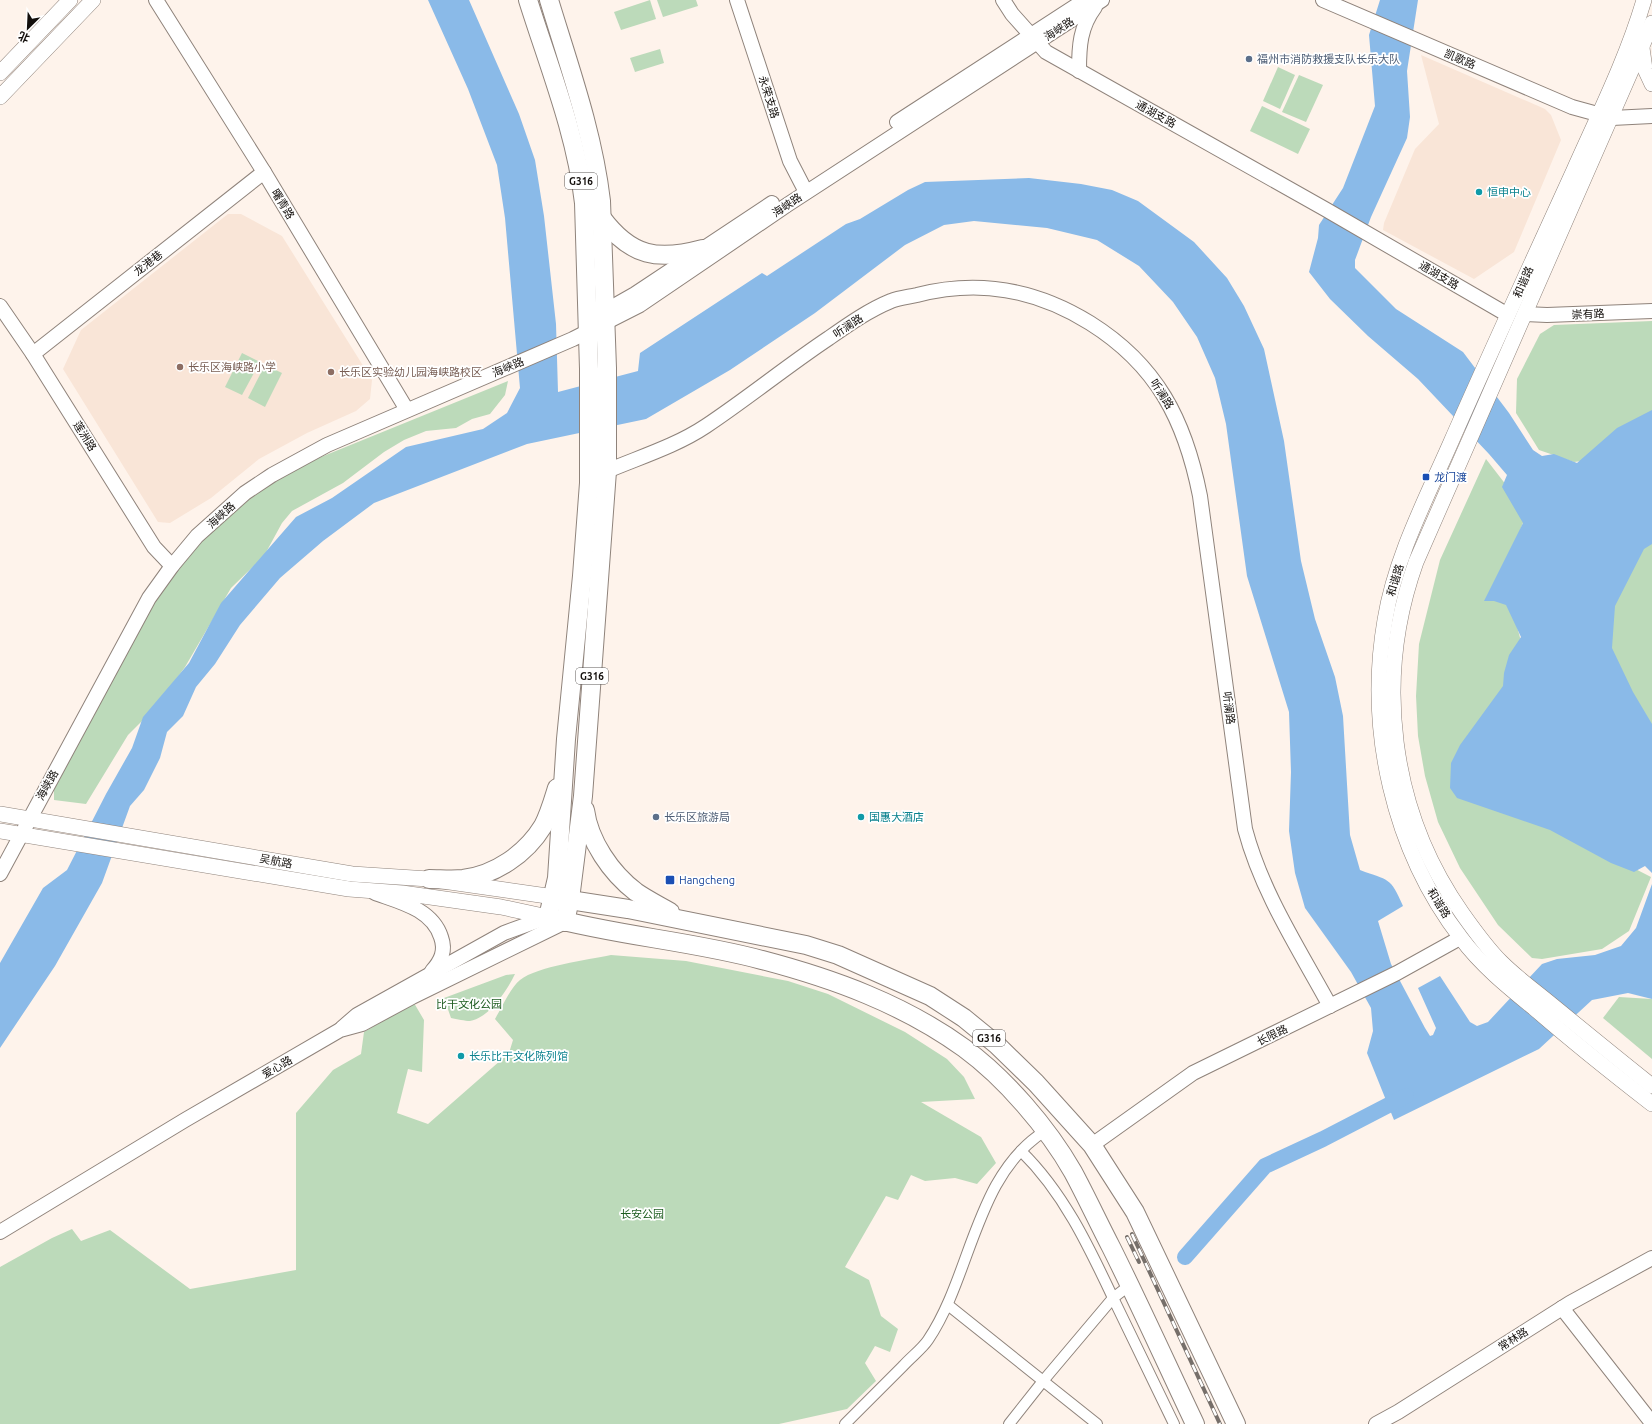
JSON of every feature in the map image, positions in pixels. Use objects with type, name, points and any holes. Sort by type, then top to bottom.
[{"type":"highway","name":"G316","points":[[528,0],[569,127],[581,178],[584,203],[589,369],[589,490],[566,739],[557,878],[562,898]]},
{"type":"highway","name":"G316","points":[[549,0],[586,122],[598,175],[602,218],[607,368],[607,471],[583,796],[562,898],[556,919],[759,959],[846,985],[890,1003],[927,1023],[966,1049],[998,1078],[1021,1102],[1072,1170],[1130,1285],[1195,1424]]},
{"type":"highway","points":[[602,218],[623,241],[650,255],[659,256],[684,254],[703,249]]},
{"type":"highway","points":[[429,879],[462,879],[477,876],[508,862],[526,848],[544,825],[565,765]]},
{"type":"highway","points":[[583,796],[586,816],[592,835],[615,873],[636,892],[682,920]]},
{"type":"highway","name":"G316","points":[[562,898],[758,934],[825,951],[867,967],[930,996],[964,1018],[1036,1082],[1092,1146],[1136,1212],[1236,1424]]},
{"type":"highway","points":[[626,933],[619,927],[619,920],[623,913],[628,909]]},
{"type":"main road","points":[[0,73],[70,0]]},
{"type":"main road","points":[[0,97],[93,0]]},
{"type":"main road","name":"和谐路","points":[[1512,981],[1501,962],[1476,933],[1446,888],[1428,855],[1414,821],[1403,785],[1394,726],[1393,667],[1400,622],[1409,582],[1469,440],[1525,314],[1606,116],[1644,0]]},
{"type":"main road","name":"和谐路","points":[[1652,23],[1642,48],[1606,116],[1507,318],[1458,425],[1413,530],[1395,579],[1385,616],[1379,656],[1378,696],[1385,764],[1395,807],[1410,851],[1432,893],[1460,938],[1571,1030],[1652,1104]]},
{"type":"main road","points":[[1642,48],[1646,69],[1652,84]]},
{"type":"main road","name":"吴航路","points":[[0,814],[352,874],[429,879],[562,898]]},
{"type":"main road","name":"吴航路","points":[[11,833],[370,891],[402,893],[469,903],[556,919]]},
{"type":"main road","points":[[469,903],[478,898],[477,890],[472,885]]},
{"type":"main road","name":"和谐路","points":[[1571,1030],[1652,1086]]},
{"type":"street","name":"曙青路","points":[[156,0],[264,172],[406,407]]},
{"type":"street","name":"永荣支路","points":[[737,0],[790,161],[804,188]]},
{"type":"street","name":"通湖支路","points":[[1003,0],[1012,14],[1046,52],[1371,235],[1507,318]]},
{"type":"street","name":"海峡路","points":[[1034,39],[1084,0]]},
{"type":"street","name":"凯歌路","points":[[1323,0],[1367,14],[1575,99],[1606,116]]},
{"type":"street","name":"凯歌路","points":[[1346,0],[1367,14]]},
{"type":"street","name":"海峡路","points":[[605,317],[635,294],[703,249],[804,188],[1034,39],[1100,1]]},
{"type":"street","points":[[1078,71],[1081,33],[1088,17],[1100,1]]},
{"type":"street","points":[[1606,116],[1652,116]]},
{"type":"street","name":"龙港巷","points":[[33,354],[264,172]]},
{"type":"street","name":"海峡路","points":[[0,856],[11,833],[24,819],[169,564],[197,536],[245,493],[272,475],[327,445],[406,407],[562,339],[605,317],[640,305],[804,188]]},
{"type":"street","name":"听澜路","points":[[607,471],[698,431],[836,333],[868,313],[892,301],[949,288],[991,288],[1026,293],[1078,315],[1111,337],[1130,354],[1158,385],[1169,402],[1189,448],[1200,496],[1245,829],[1262,880],[1330,1006]]},
{"type":"street","name":"莲洲路","points":[[0,306],[33,354],[154,547],[169,564]]},
{"type":"street","name":"崇有路","points":[[1525,314],[1547,316],[1652,311]]},
{"type":"street","name":"海峡路","points":[[0,874],[11,833]]},
{"type":"street","points":[[370,891],[414,909],[427,916],[437,926],[444,943],[443,955],[438,964],[428,975]]},
{"type":"street","points":[[340,1030],[357,1015],[504,933],[556,919]]},
{"type":"street","name":"爱心路","points":[[0,1232],[185,1120],[340,1030],[362,1024],[556,919]]},
{"type":"street","name":"长限路","points":[[1092,1146],[1193,1073],[1397,973],[1460,938]]},
{"type":"street","points":[[845,1424],[928,1341],[948,1305],[989,1198],[1021,1151],[1029,1142],[1045,1132]]},
{"type":"street","points":[[1021,1151],[1046,1178],[1063,1201],[1100,1268],[1174,1424]]},
{"type":"street","name":"常林路","points":[[1376,1424],[1398,1412],[1566,1305],[1652,1258]]},
{"type":"street","points":[[1009,1424],[1113,1298],[1130,1285]]},
{"type":"street","points":[[948,1305],[1097,1424]]},
{"type":"street","points":[[1566,1305],[1652,1408]]},
{"type":"street","points":[[1566,1305],[1652,1424]]},
{"type":"shaded area","points":[[1421,55],[1545,109],[1551,115],[1561,140],[1514,252],[1474,279],[1383,230],[1384,223],[1415,149],[1439,124]]},
{"type":"shaded area","name":"长乐区海峡路小学","points":[[228,214],[241,214],[282,236],[372,380],[370,399],[356,411],[307,433],[259,459],[211,498],[170,523],[158,522],[63,369],[81,330]]},
{"type":"green space","points":[[650,0],[656,19],[621,30],[614,12]]},
{"type":"green space","points":[[657,0],[696,0],[698,6],[663,17]]},
{"type":"green space","points":[[660,49],[664,63],[635,72],[630,58]]},
{"type":"green space","points":[[1278,67],[1295,75],[1280,109],[1263,101]]},
{"type":"green space","points":[[1299,75],[1323,85],[1306,122],[1282,112]]},
{"type":"green space","points":[[1262,106],[1310,129],[1298,154],[1250,131]]},
{"type":"green space","points":[[1652,321],[1652,419],[1589,460],[1574,462],[1539,450],[1516,413],[1517,379],[1540,334],[1554,325]]},
{"type":"green space","points":[[242,353],[260,362],[242,395],[225,387]]},
{"type":"green space","points":[[265,365],[282,373],[265,407],[248,398]]},
{"type":"green space","points":[[508,381],[505,395],[490,414],[472,419],[456,428],[426,431],[404,440],[384,452],[343,483],[292,511],[282,523],[264,556],[231,588],[185,667],[154,709],[128,735],[86,804],[54,800],[54,786],[156,596],[203,540],[253,492],[321,457]]},
{"type":"green space","points":[[1486,459],[1527,512],[1503,575],[1522,645],[1610,856],[1651,877],[1629,931],[1602,949],[1542,959],[1532,958],[1498,925],[1460,868],[1438,822],[1425,776],[1418,736],[1416,696],[1419,644],[1440,560]]},
{"type":"green space","points":[[1652,535],[1652,751],[1596,671],[1622,549]]},
{"type":"green space","name":"长安公园","points":[[611,955],[686,961],[788,981],[828,994],[905,1032],[947,1059],[964,1077],[975,1099],[921,1102],[981,1137],[996,1163],[977,1184],[955,1178],[925,1181],[911,1175],[898,1200],[886,1196],[845,1267],[869,1280],[881,1316],[898,1329],[890,1352],[875,1346],[865,1363],[876,1381],[847,1409],[779,1424],[0,1424],[0,1267],[52,1238],[72,1229],[81,1241],[110,1230],[190,1289],[296,1270],[296,1113],[333,1070],[361,1054],[364,1032],[414,1003],[424,1020],[422,1072],[408,1069],[397,1113],[428,1124],[509,1053],[513,1040],[495,1019],[510,993],[520,980],[528,975],[550,967]]},
{"type":"green space","name":"比干文化公园","points":[[515,974],[503,995],[491,1009],[477,1019],[470,1021],[451,1018],[444,998],[506,975]]},
{"type":"green space","points":[[1619,997],[1652,999],[1652,1059],[1603,1018]]},
{"type":"water","points":[[428,0],[469,0],[519,114],[535,160],[544,216],[556,324],[558,392],[638,371],[640,353],[762,273],[767,276],[846,224],[860,219],[908,190],[925,182],[1029,178],[1081,184],[1112,190],[1138,201],[1194,242],[1227,278],[1244,306],[1264,349],[1284,441],[1301,561],[1315,619],[1335,677],[1343,716],[1350,835],[1360,870],[1388,881],[1395,889],[1403,906],[1378,921],[1391,964],[1425,1028],[1430,1036],[1433,1035],[1436,1028],[1418,988],[1440,976],[1470,1022],[1477,1026],[1488,1022],[1542,964],[1557,959],[1595,955],[1621,946],[1636,928],[1652,884],[1652,999],[1628,993],[1592,1000],[1539,1049],[1394,1120],[1367,1053],[1373,1031],[1371,1008],[1351,972],[1305,908],[1295,873],[1289,831],[1291,772],[1289,712],[1247,576],[1226,424],[1215,378],[1197,337],[1173,302],[1139,266],[1097,240],[1047,228],[974,221],[944,225],[905,245],[815,313],[730,370],[646,419],[527,444],[374,503],[323,541],[280,578],[240,625],[215,664],[196,687],[183,716],[167,732],[160,758],[144,790],[130,806],[102,883],[55,966],[0,1048],[0,963],[43,888],[67,870],[106,794],[132,748],[143,717],[189,663],[221,603],[296,517],[332,498],[406,447],[483,429],[507,413],[520,388],[505,218],[497,165],[468,89]]},
{"type":"water","points":[[1380,0],[1418,0],[1407,71],[1410,117],[1407,138],[1371,217],[1355,260],[1355,268],[1396,309],[1463,352],[1509,413],[1533,450],[1542,456],[1554,454],[1577,463],[1617,428],[1652,410],[1652,544],[1644,549],[1615,606],[1612,648],[1633,692],[1652,724],[1652,873],[1645,866],[1634,872],[1611,863],[1550,830],[1457,798],[1450,788],[1451,763],[1460,745],[1503,686],[1504,673],[1509,655],[1521,637],[1506,605],[1494,601],[1484,601],[1523,523],[1502,487],[1507,475],[1418,379],[1368,336],[1330,299],[1309,272],[1318,238],[1319,225],[1343,188],[1375,106],[1369,35]]},
{"type":"waterway","points":[[1185,1257],[1265,1166],[1323,1139],[1406,1096]]},
{"type":"railway","points":[[1132,1234],[1220,1424]]},
{"type":"railway","points":[[1127,1237],[1139,1262]]},
{"type":"place","name":"福州市消防救援支队长乐大队","points":[[1249,59]]},
{"type":"place","name":"恒申中心","points":[[1479,192]]},
{"type":"place","name":"长乐区海峡路小学","points":[[180,367]]},
{"type":"place","name":"长乐区实验幼儿园海峡路校区","points":[[331,372]]},
{"type":"place","name":"龙门渡","points":[[1426,477]]},
{"type":"place","name":"长乐区旅游局","points":[[656,817]]},
{"type":"place","name":"国惠大酒店","points":[[861,817]]},
{"type":"place","name":"Hangcheng","points":[[670,880]]},
{"type":"place","name":"长乐比干文化陈列馆","points":[[461,1056]]}]
